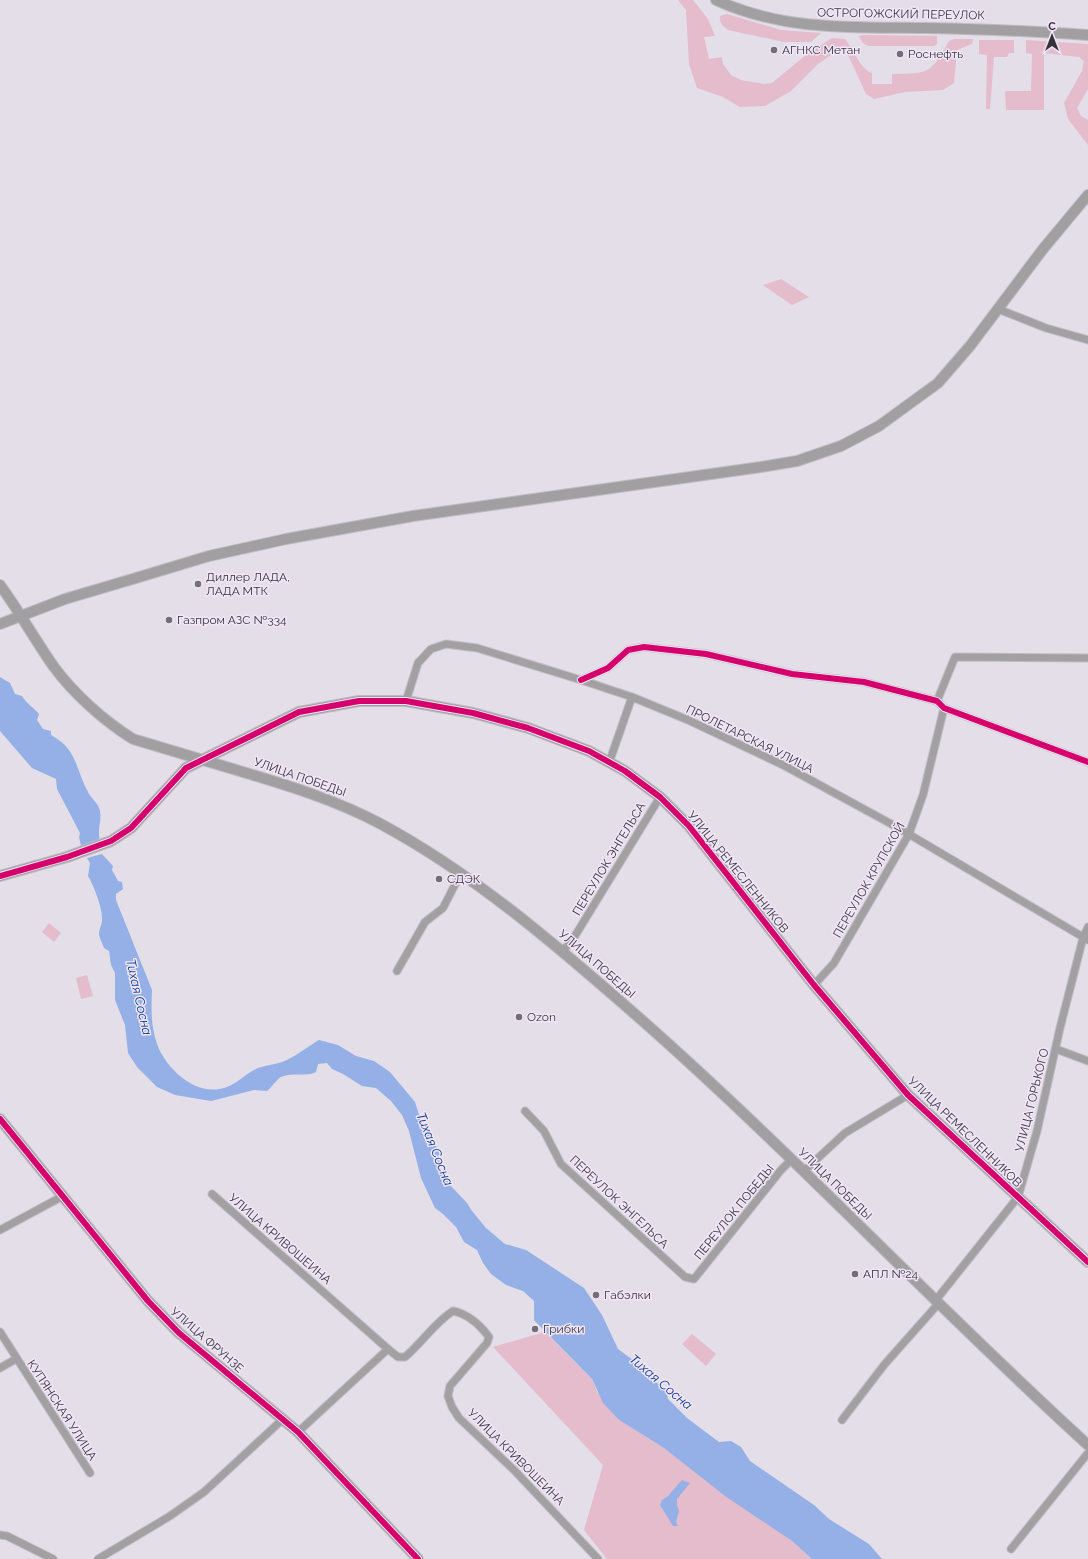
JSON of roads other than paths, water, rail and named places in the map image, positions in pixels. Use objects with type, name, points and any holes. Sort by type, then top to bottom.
[{"type":"main road","name":"ОСТРОГОЖСКИЙ ПЕРЕУЛОК","points":[[716,0],[757,16],[790,23],[849,27],[1021,30],[1088,35]]},
{"type":"main road","points":[[2,624],[65,599],[209,556],[286,538],[413,516],[796,461],[841,446],[879,426],[938,383],[1043,249],[1088,195]]},
{"type":"main road","name":"УЛИЦА ПОБЕДЫ","points":[[0,585],[22,615],[55,668],[87,703],[114,728],[133,739],[298,788],[336,802],[417,844],[462,873],[516,913],[562,950],[684,1057],[792,1159],[1022,1385],[1088,1445]]},
{"type":"main road","name":"УЛИЦА РЕМЕСЛЕННИКОВ","points":[[0,876],[67,857],[111,841],[131,828],[186,768],[299,712],[330,705],[359,701],[406,701],[473,714],[528,728],[588,751],[625,771],[660,797],[694,832],[814,985],[908,1095],[1088,1262]]},
{"type":"main road","name":"УЛИЦА ФРУНЗЕ","points":[[0,1119],[148,1301],[179,1333],[298,1432],[418,1559]]},
{"type":"street","points":[[998,308],[1039,325],[1088,340]]},
{"type":"street","name":"ПРОЛЕТАРСКАЯ УЛИЦА","points":[[406,701],[418,663],[431,649],[446,644],[477,648],[632,697],[688,720],[783,765],[909,834],[1085,939]]},
{"type":"street","points":[[581,680],[608,668],[628,650],[644,647],[706,654],[792,674],[864,682],[937,701],[944,708],[1088,762]]},
{"type":"street","points":[[937,701],[955,657],[1088,658]]},
{"type":"street","points":[[609,763],[632,697]]},
{"type":"street","name":"ПЕРЕУЛОК КРУПСКОЙ","points":[[814,985],[834,963],[909,834],[923,795],[944,708]]},
{"type":"street","name":"ПЕРЕУЛОК ЭНГЕЛЬСА","points":[[562,950],[570,944],[660,797]]},
{"type":"street","points":[[397,971],[425,922],[443,908],[462,873]]},
{"type":"street","name":"УЛИЦА ГОРЬКОГО","points":[[842,1420],[884,1365],[938,1302],[1018,1197],[1037,1131],[1056,1049],[1088,927]]},
{"type":"street","points":[[1056,1049],[1088,1061]]},
{"type":"street","points":[[804,1171],[844,1133],[908,1095]]},
{"type":"street","name":"ПЕРЕУЛОК ЭНГЕЛЬСА","points":[[525,1111],[544,1131],[555,1155],[573,1175],[684,1277],[694,1279]]},
{"type":"street","name":"ПЕРЕУЛОК ПОБЕДЫ","points":[[694,1279],[781,1170],[792,1159]]},
{"type":"street","name":"УЛИЦА КРИВОШЕИНА","points":[[212,1194],[398,1357],[405,1357],[444,1317],[453,1311],[462,1313],[482,1328],[489,1337],[487,1343],[450,1386],[448,1396],[452,1406],[459,1418],[520,1476],[598,1559]]},
{"type":"street","points":[[0,1230],[63,1196]]},
{"type":"street","name":"КУПЯНСКАЯ УЛИЦА","points":[[0,1332],[90,1473]]},
{"type":"street","points":[[298,1432],[388,1349]]},
{"type":"street","name":"КУПЯНСКАЯ УЛИЦА","points":[[0,1368],[16,1359]]},
{"type":"street","points":[[98,1559],[170,1516],[204,1492],[282,1419]]},
{"type":"street","points":[[1011,1549],[1088,1453]]},
{"type":"street","points":[[0,1535],[7,1536],[53,1559]]},
{"type":"water","points":[[0,677],[10,683],[15,694],[22,696],[39,714],[37,720],[43,729],[51,731],[51,735],[60,740],[71,752],[88,793],[100,811],[99,835],[101,844],[82,850],[79,837],[80,833],[57,789],[56,779],[32,768],[0,731]]},
{"type":"water","name":"Тихая Сосна","points":[[102,854],[113,866],[112,870],[118,881],[122,882],[123,889],[116,894],[116,900],[152,990],[152,1017],[157,1044],[161,1053],[173,1070],[190,1083],[199,1087],[209,1089],[225,1088],[258,1068],[287,1060],[319,1040],[338,1045],[356,1056],[374,1061],[390,1072],[415,1102],[421,1121],[439,1151],[440,1168],[450,1185],[467,1203],[486,1228],[505,1244],[526,1250],[584,1288],[602,1315],[618,1349],[641,1366],[651,1379],[666,1389],[668,1399],[687,1418],[719,1442],[731,1441],[741,1447],[750,1461],[814,1505],[829,1519],[869,1544],[882,1559],[812,1559],[792,1541],[725,1496],[664,1448],[619,1420],[603,1403],[592,1379],[534,1320],[534,1301],[523,1291],[506,1285],[491,1274],[483,1263],[477,1250],[464,1242],[456,1227],[435,1208],[421,1178],[409,1131],[402,1115],[391,1101],[376,1088],[362,1086],[332,1069],[327,1063],[318,1064],[316,1072],[281,1077],[267,1091],[254,1090],[211,1101],[175,1095],[157,1087],[137,1067],[128,1053],[125,1025],[115,1000],[115,973],[111,965],[109,951],[104,948],[99,935],[102,924],[102,916],[100,904],[88,876],[90,863],[87,858]]},
{"type":"water","points":[[682,1480],[690,1483],[677,1499],[679,1511],[676,1522],[678,1526],[673,1526],[660,1505],[662,1500],[668,1496]]},
{"type":"place","name":"АГНКС Метан","points":[[774,50]]},
{"type":"place","name":"Роснефть","points":[[900,54]]},
{"type":"place","name":"Диллер ЛАДА, ЛАДА МТК","points":[[198,584]]},
{"type":"place","name":"Газпром АЗС №334","points":[[169,620]]},
{"type":"place","name":"СДЭК","points":[[439,879]]},
{"type":"place","name":"Ozon","points":[[519,1017]]},
{"type":"place","name":"АПЛ №24","points":[[855,1274]]},
{"type":"place","name":"Габэлки","points":[[596,1295]]},
{"type":"place","name":"Грибки","points":[[535,1329]]}]
